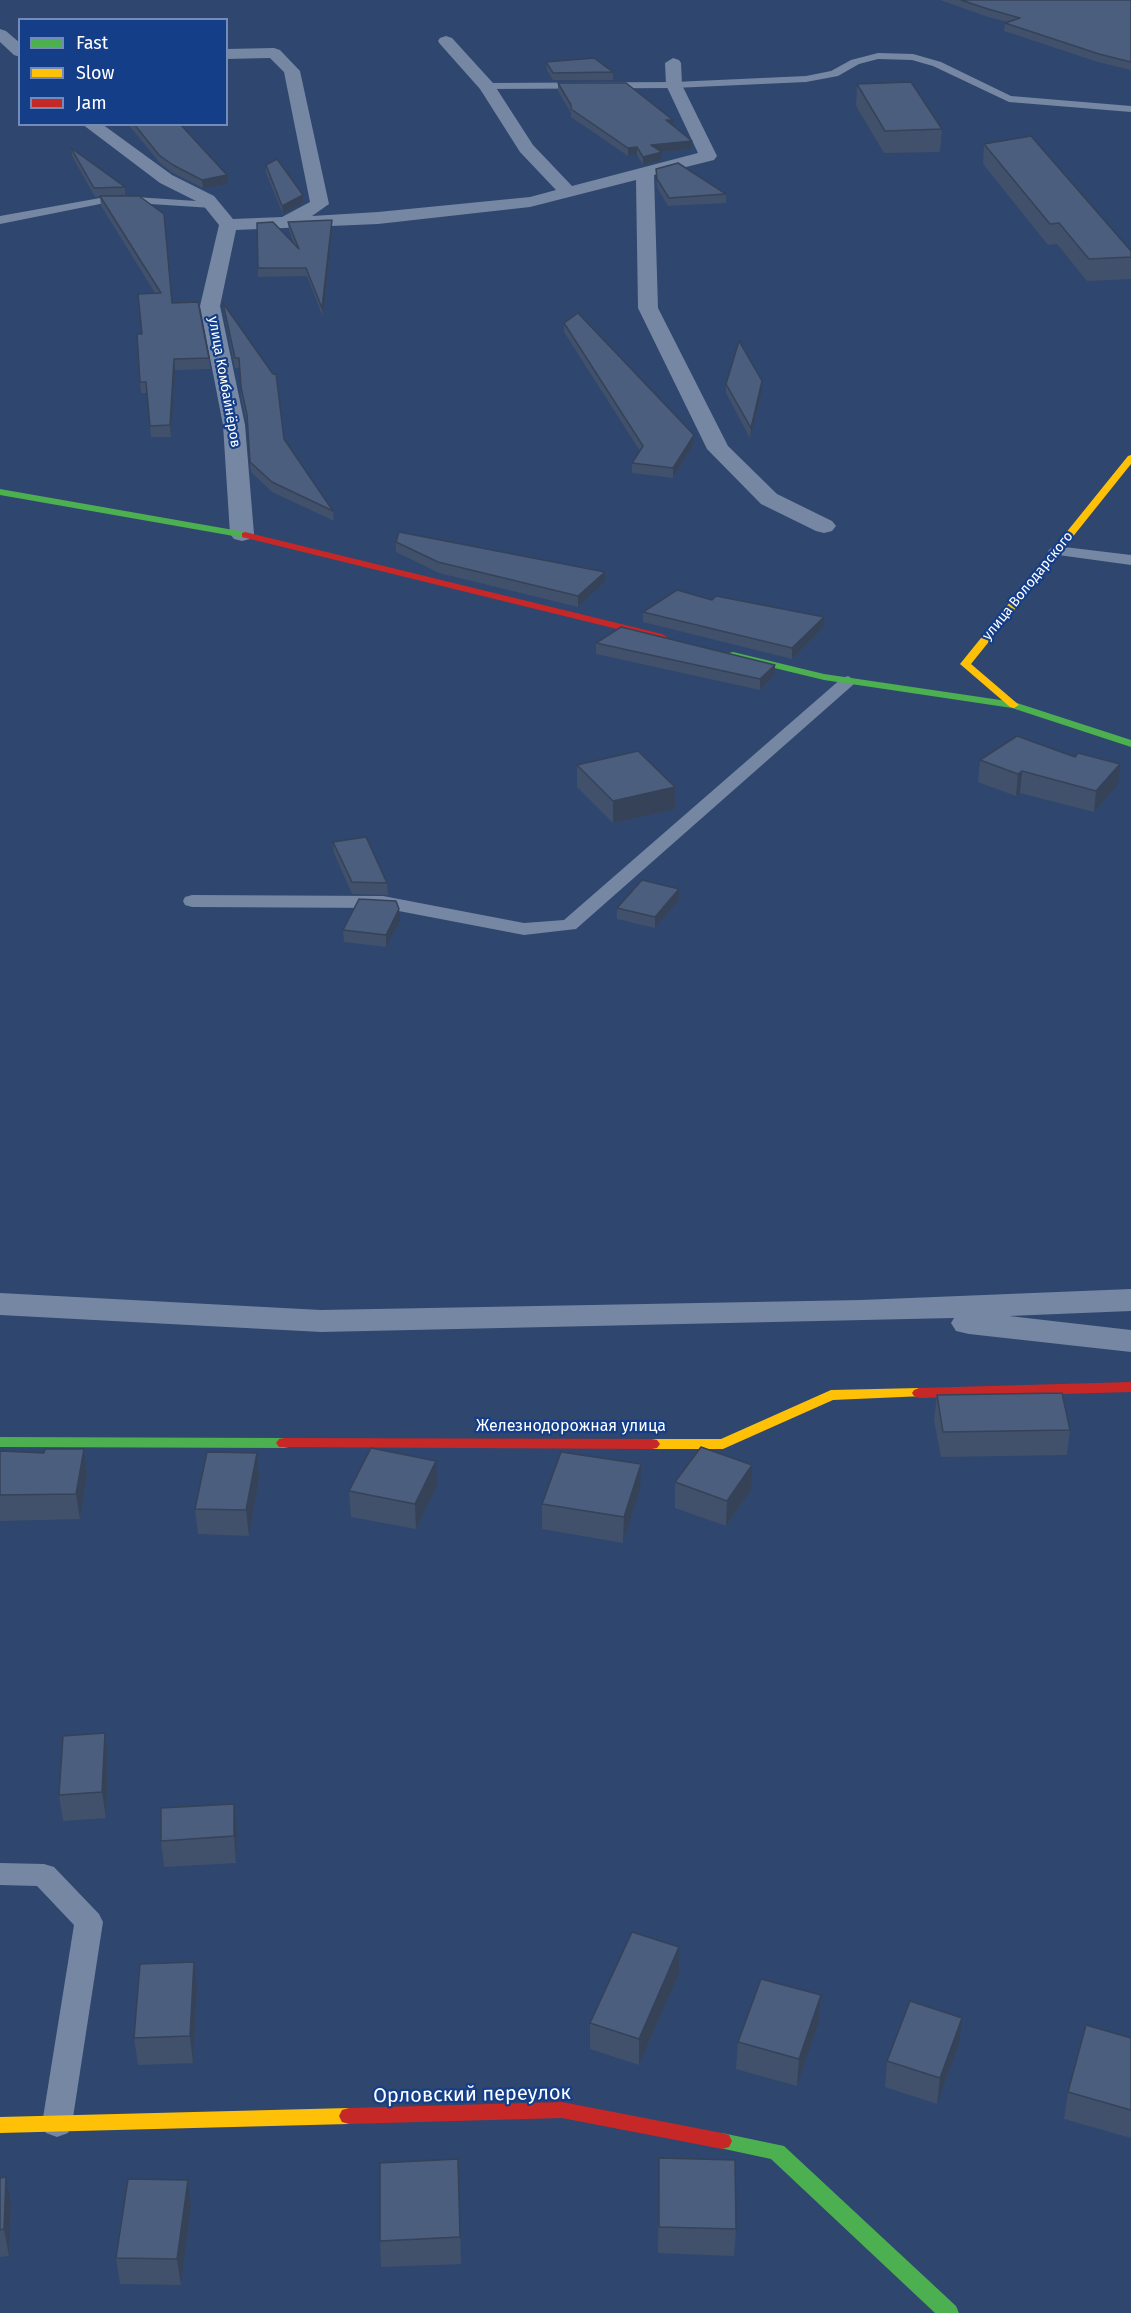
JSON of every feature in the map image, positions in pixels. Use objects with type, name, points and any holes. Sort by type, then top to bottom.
[{"type":"street","points":[[0,34],[18,50]]},
{"type":"street","points":[[446,41],[487,86],[526,148],[567,191]]},
{"type":"street","points":[[228,54],[274,53],[292,71],[320,204],[282,224]]},
{"type":"street","points":[[92,126],[156,184],[208,200],[228,225],[378,218],[530,202],[708,156],[674,85],[674,63]]},
{"type":"street","points":[[645,171],[648,308],[718,449],[768,499],[824,526]]},
{"type":"street","name":"улица Комбайнёров","points":[[228,225],[210,306],[234,424],[242,534]]},
{"type":"street","name":"улица Володарского","points":[[1014,705],[965,664],[1131,458]]},
{"type":"street","points":[[0,492],[242,534],[673,640]]},
{"type":"street","points":[[720,652],[824,677],[1014,705],[1131,744]]},
{"type":"street","points":[[0,1304],[321,1321],[861,1311],[1131,1300]]},
{"type":"street","points":[[861,1311],[1131,1341]]},
{"type":"street","name":"Железнодорожная улица","points":[[0,1442],[723,1444],[831,1395],[1131,1387]]},
{"type":"street","name":"Орловский переулок","points":[[0,2126],[562,2110],[777,2152],[949,2313]]},
{"type":"lane","points":[[487,86],[674,85],[806,79],[834,74],[855,62],[878,56],[913,57],[937,64],[1008,99],[1131,109]]},
{"type":"lane","points":[[0,220],[136,194],[156,184]]},
{"type":"lane","points":[[100,201],[212,205]]},
{"type":"lane","points":[[1056,551],[1131,560]]},
{"type":"lane","points":[[192,901],[383,902],[524,929],[568,925],[848,681]]},
{"type":"lane","points":[[0,1874],[44,1875],[89,1922],[57,2124]]},
{"type":"building","points":[[961,0],[1131,0],[1131,62],[1099,54],[1005,23],[1020,18]]},
{"type":"building","points":[[594,58],[613,72],[553,73],[546,62]]},
{"type":"building","points":[[911,82],[942,129],[885,131],[857,84]]},
{"type":"building","points":[[558,83],[626,83],[673,120],[666,120],[692,141],[651,145],[662,152],[643,157],[637,147],[628,148],[571,109]]},
{"type":"building","points":[[136,126],[182,126],[227,175],[202,180],[159,155]]},
{"type":"building","points":[[1031,136],[1131,251],[1131,257],[1089,259],[1059,223],[1050,224],[984,144]]},
{"type":"building","points":[[71,148],[125,187],[94,188]]},
{"type":"building","points":[[277,159],[303,195],[282,206],[266,165]]},
{"type":"building","points":[[678,163],[726,194],[669,198],[657,179],[656,169]]},
{"type":"building","points":[[100,196],[139,196],[164,214],[172,303],[198,302],[209,358],[174,359],[170,425],[150,426],[146,382],[140,382],[137,334],[142,334],[138,294],[161,293]]},
{"type":"building","points":[[332,220],[322,308],[306,268],[258,268],[257,223],[273,222],[299,249],[288,222]]},
{"type":"building","points":[[223,303],[273,374],[276,374],[284,439],[333,511],[272,482],[250,462],[247,415],[241,387],[239,358],[235,358]]},
{"type":"building","points":[[578,313],[694,435],[673,468],[632,463],[643,446],[564,323]]},
{"type":"building","points":[[739,341],[762,381],[751,428],[726,384]]},
{"type":"building","points":[[399,532],[605,572],[578,596],[438,562],[396,542]]},
{"type":"building","points":[[677,590],[712,600],[716,596],[824,617],[792,648],[643,612]]},
{"type":"building","points":[[621,627],[775,665],[760,679],[596,643]]},
{"type":"building","points":[[1017,736],[1075,757],[1078,753],[1120,764],[1096,791],[1022,771],[1018,774],[980,760]]},
{"type":"building","points":[[638,751],[675,787],[613,801],[577,765]]},
{"type":"building","points":[[366,837],[387,883],[352,882],[333,842]]},
{"type":"building","points":[[642,880],[679,889],[655,917],[617,908]]},
{"type":"building","points":[[359,899],[396,901],[399,909],[386,935],[343,930]]},
{"type":"building","points":[[1062,1393],[1070,1430],[943,1432],[937,1395]]},
{"type":"building","points":[[701,1447],[752,1465],[727,1501],[675,1482]]},
{"type":"building","points":[[371,1448],[436,1461],[415,1504],[349,1491]]},
{"type":"building","points":[[45,1449],[84,1449],[76,1494],[0,1495],[0,1451],[44,1453]]},
{"type":"building","points":[[207,1452],[257,1453],[246,1510],[195,1509]]},
{"type":"building","points":[[561,1452],[641,1464],[624,1517],[542,1504]]},
{"type":"building","points":[[105,1733],[102,1792],[59,1795],[63,1736]]},
{"type":"building","points":[[234,1804],[234,1836],[161,1841],[161,1808]]},
{"type":"building","points":[[632,1932],[679,1947],[639,2039],[590,2023]]},
{"type":"building","points":[[194,1962],[190,2036],[134,2038],[140,1964]]},
{"type":"building","points":[[761,1979],[821,1995],[799,2059],[738,2042]]},
{"type":"building","points":[[910,2001],[962,2018],[940,2078],[887,2061]]},
{"type":"building","points":[[1086,2025],[1131,2038],[1131,2110],[1068,2092]]},
{"type":"building","points":[[659,2158],[735,2160],[736,2229],[659,2227]]},
{"type":"building","points":[[458,2159],[460,2237],[380,2241],[380,2163]]},
{"type":"building","points":[[6,2177],[4,2229],[0,2230],[0,2178]]},
{"type":"building","points":[[128,2179],[188,2180],[177,2259],[116,2258]]},
{"type":"traffic: fast","points":[[0,492],[245,535]]},
{"type":"traffic: fast","points":[[733,655],[824,677],[1014,705],[1131,744]]},
{"type":"traffic: fast","points":[[0,1442],[284,1443]]},
{"type":"traffic: fast","points":[[722,2141],[777,2152],[949,2313]]},
{"type":"traffic: slow","points":[[1014,705],[965,664],[1131,458]]},
{"type":"traffic: slow","points":[[652,1444],[723,1444],[831,1395],[919,1393]]},
{"type":"traffic: slow","points":[[0,2125],[349,2116]]},
{"type":"traffic: jam","points":[[245,535],[662,637]]},
{"type":"traffic: jam","points":[[919,1393],[1131,1387]]},
{"type":"traffic: jam","points":[[284,1443],[652,1444]]},
{"type":"traffic: jam","points":[[349,2116],[562,2110],[722,2141]]}]
